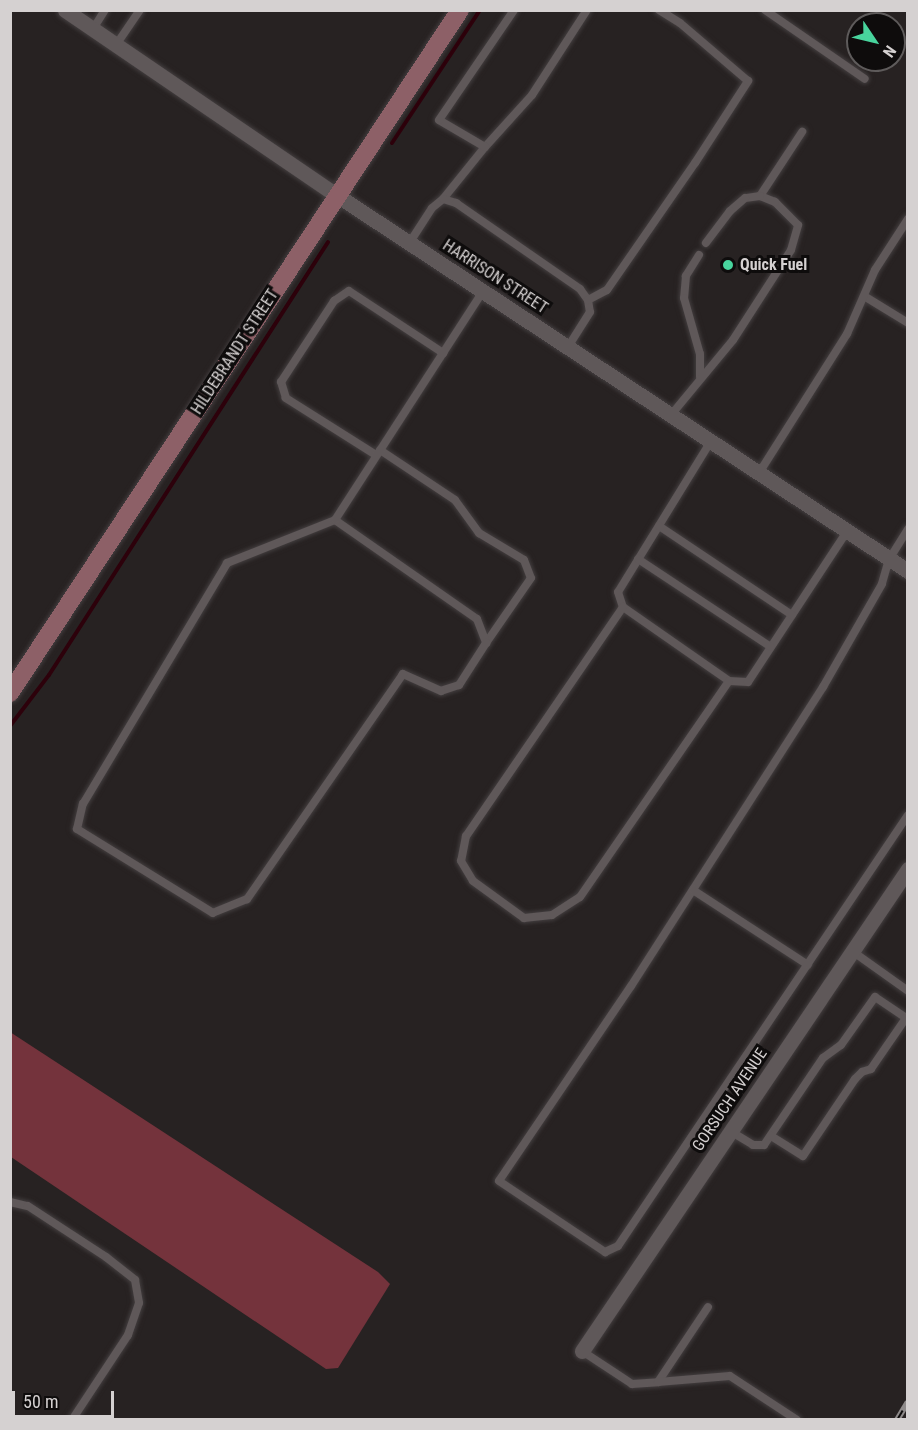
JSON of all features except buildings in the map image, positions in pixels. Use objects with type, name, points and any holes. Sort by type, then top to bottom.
[{"type":"street","name":"HARRISON STREET","points":[[65,10],[338,196],[908,571]]},
{"type":"street","name":"HILDEBRANDT STREET","points":[[10,693],[460,10]]},
{"type":"street","name":"GORSUCH AVENUE","points":[[582,1351],[908,869]]},
{"type":"lane","points":[[93,29],[105,10]]},
{"type":"lane","points":[[116,45],[140,10]]},
{"type":"lane","points":[[485,147],[440,120],[514,10]]},
{"type":"lane","points":[[410,243],[432,208],[443,199],[485,147],[532,95],[587,10]]},
{"type":"lane","points":[[588,300],[607,290],[695,163],[748,81],[680,22],[659,10]]},
{"type":"lane","points":[[765,10],[865,79]]},
{"type":"lane","points":[[760,196],[802,132]]},
{"type":"lane","points":[[671,415],[700,377],[733,340],[797,236],[798,225],[775,202],[760,196],[745,198],[730,211],[706,243]]},
{"type":"lane","points":[[443,199],[456,203],[580,289],[588,300],[590,312],[568,347]]},
{"type":"lane","points":[[759,473],[847,334],[875,270],[908,219]]},
{"type":"lane","points":[[699,255],[686,276],[684,298],[700,354],[700,377]]},
{"type":"lane","points":[[443,352],[349,291],[334,302],[281,382],[286,398],[378,453],[455,500],[479,533],[525,560],[531,578],[459,685],[441,691],[403,674],[247,899],[213,913],[77,829],[83,804],[228,563],[335,520],[378,453],[443,352],[483,291]]},
{"type":"lane","points":[[864,296],[908,323]]},
{"type":"lane","points":[[711,441],[618,592],[623,607],[729,681],[748,682],[847,531]]},
{"type":"lane","points":[[335,520],[477,619],[486,643]]},
{"type":"lane","points":[[659,526],[792,615]]},
{"type":"lane","points":[[908,529],[889,559],[882,585],[823,687],[693,890],[499,1181],[605,1252],[618,1246],[908,815]]},
{"type":"lane","points":[[638,559],[771,647]]},
{"type":"lane","points":[[623,607],[466,836],[461,861],[473,881],[524,918],[552,915],[580,897],[729,681]]},
{"type":"lane","points":[[693,890],[808,965]]},
{"type":"lane","points":[[852,951],[908,991]]},
{"type":"lane","points":[[730,1131],[758,1147],[764,1145],[823,1058],[841,1045],[875,997],[906,1018],[874,1066],[855,1079],[803,1156],[771,1136]]},
{"type":"lane","points":[[10,1202],[28,1206],[135,1280],[139,1303],[128,1335],[72,1419]]},
{"type":"lane","points":[[658,1382],[708,1307]]},
{"type":"lane","points":[[582,1351],[632,1384],[730,1376],[797,1419]]},
{"type":"shaded area","points":[[10,1032],[378,1272],[390,1284],[338,1368],[326,1369],[11,1157]]},
{"type":"waterway","points":[[392,143],[480,10]]},
{"type":"waterway","points":[[10,726],[49,675],[328,242]]},
{"type":"railway","points":[[897,1420],[908,1402]]},
{"type":"place","name":"Quick Fuel","points":[[728,265]]}]
